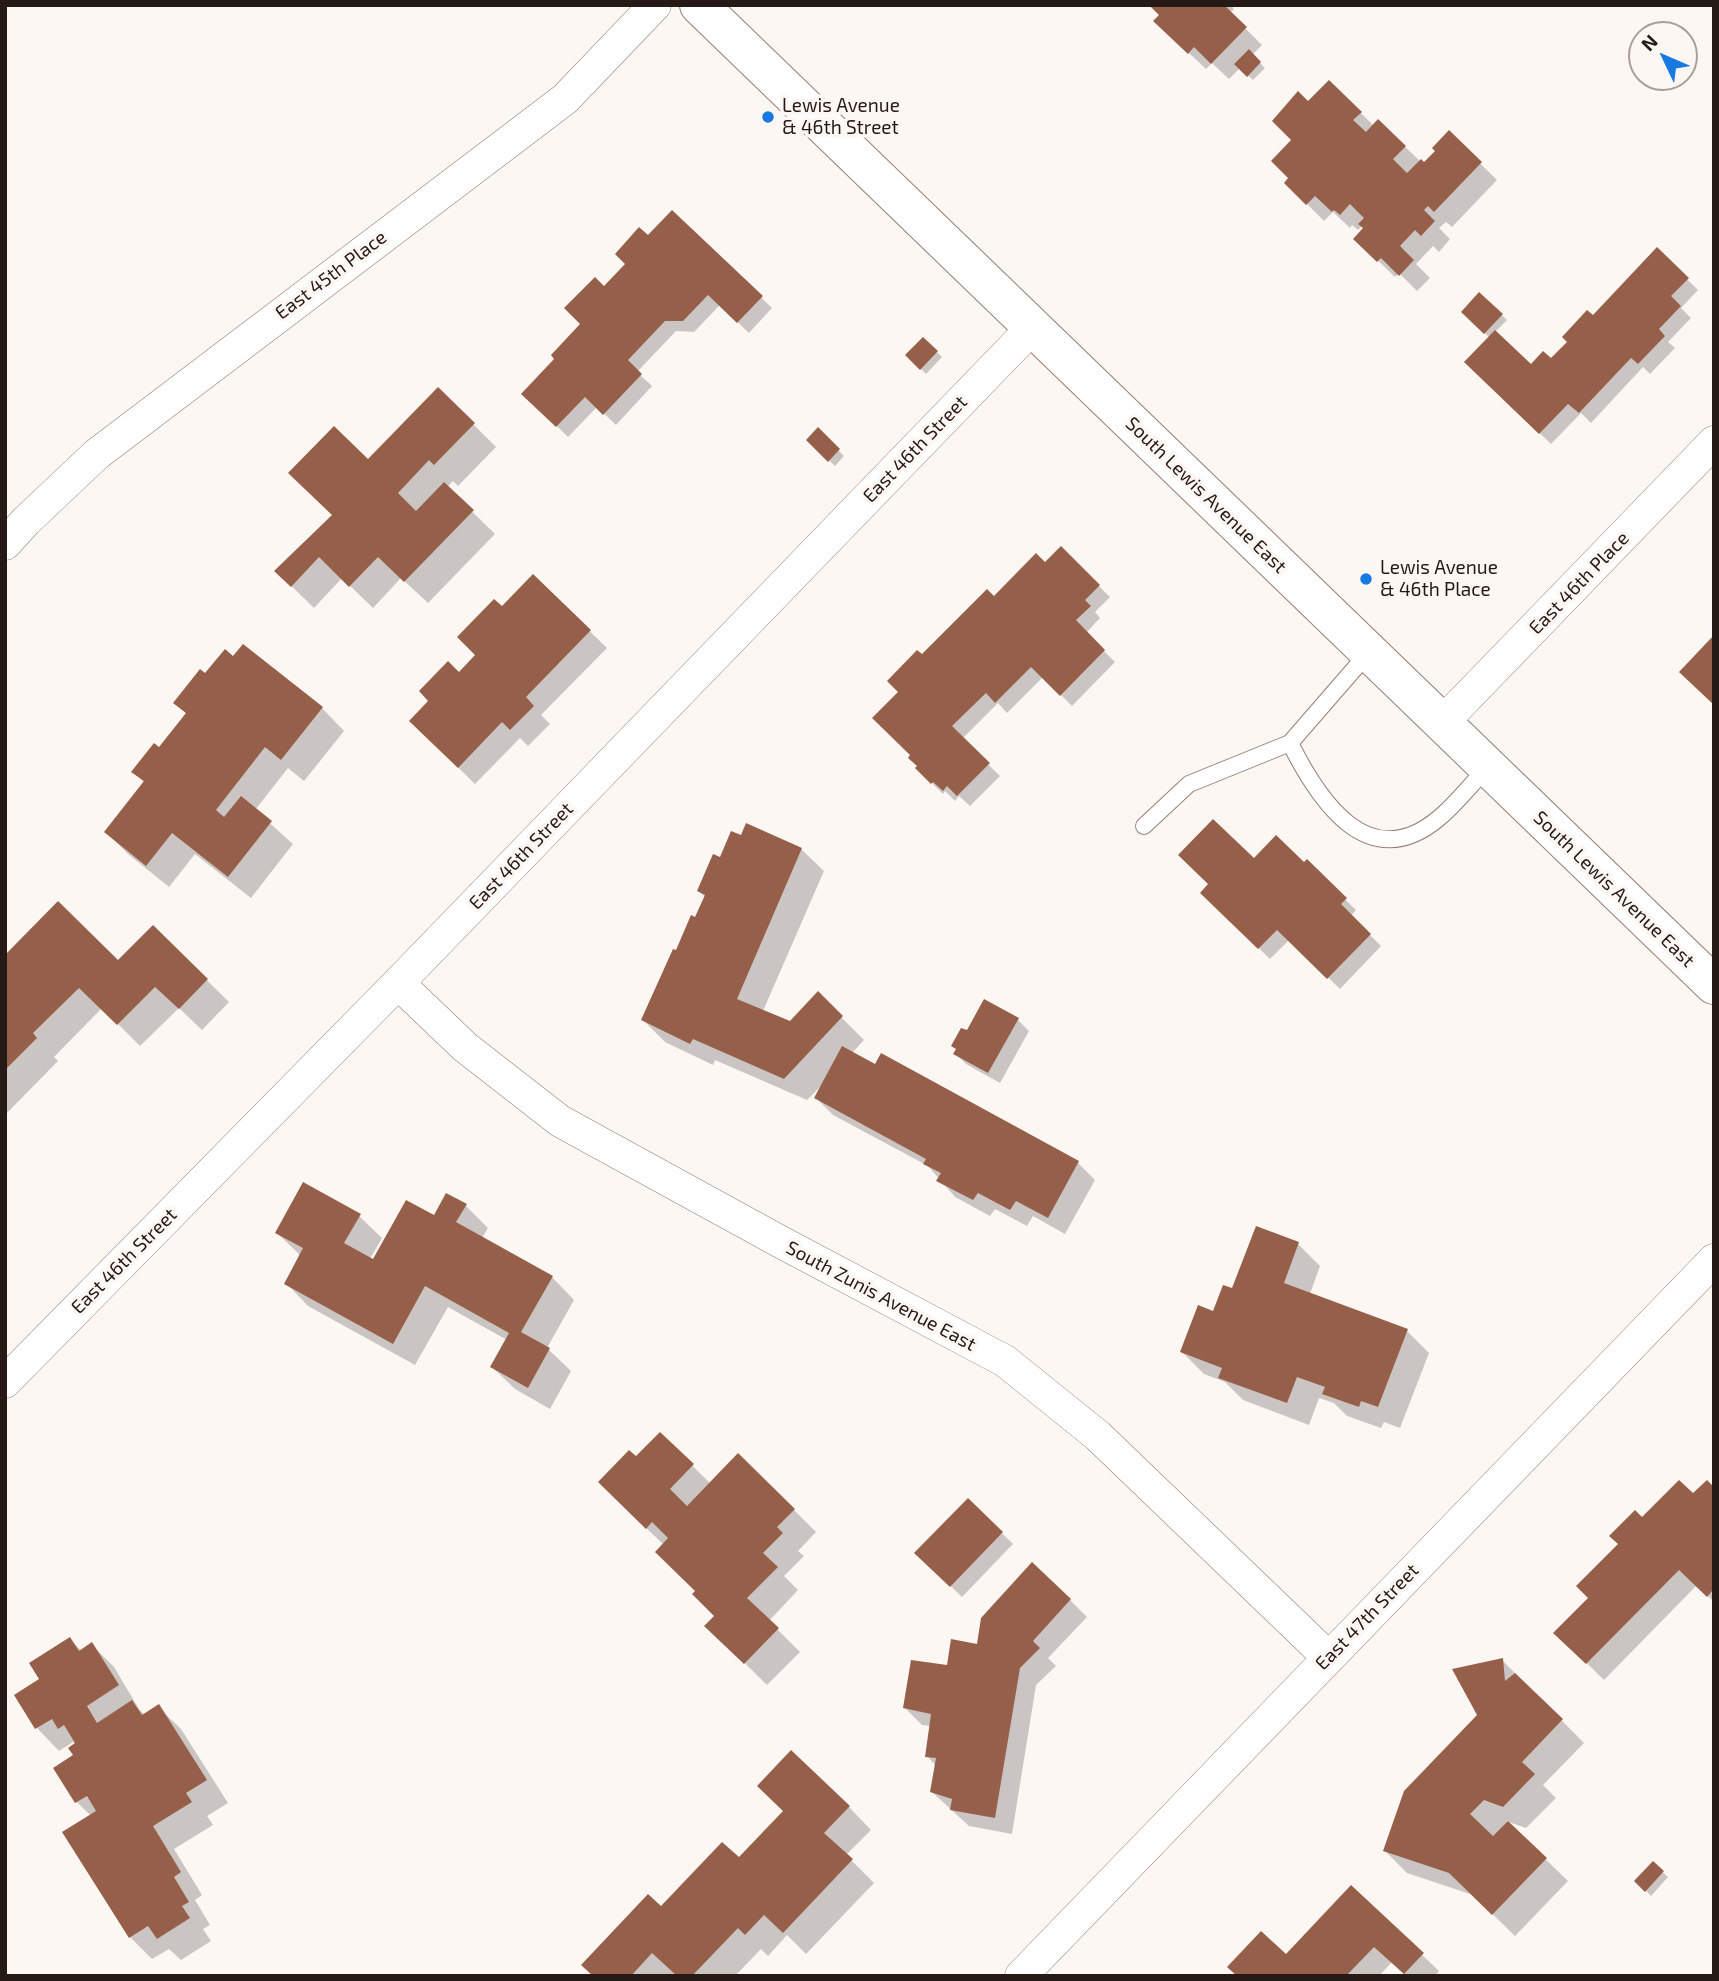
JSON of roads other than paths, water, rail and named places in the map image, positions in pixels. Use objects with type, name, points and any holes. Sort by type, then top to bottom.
[{"type":"main road","name":"South Lewis Avenue East","points":[[699,5],[1442,723],[1711,977]]},
{"type":"street","name":"East 45th Place","points":[[9,539],[97,454],[565,99],[655,5]]},
{"type":"street","name":"East 46th Street","points":[[5,1382],[398,983],[1033,327]]},
{"type":"street","name":"East 46th Place","points":[[1442,723],[1714,442]]},
{"type":"street","name":"South Zunis Avenue East","points":[[398,983],[465,1047],[560,1121],[1005,1361],[1098,1436],[1328,1657]]},
{"type":"street","name":"East 47th Street","points":[[1021,1976],[1714,1260]]},
{"type":"lane","points":[[1144,826],[1189,784],[1290,743],[1369,652]]},
{"type":"lane","points":[[1290,743],[1308,779],[1330,810],[1354,830],[1377,838],[1398,839],[1418,831],[1438,818],[1488,767]]},
{"type":"place","name":"Lewis Avenue & 46th Street","points":[[768,117]]},
{"type":"place","name":"Lewis Avenue & 46th Place","points":[[1366,579]]}]
